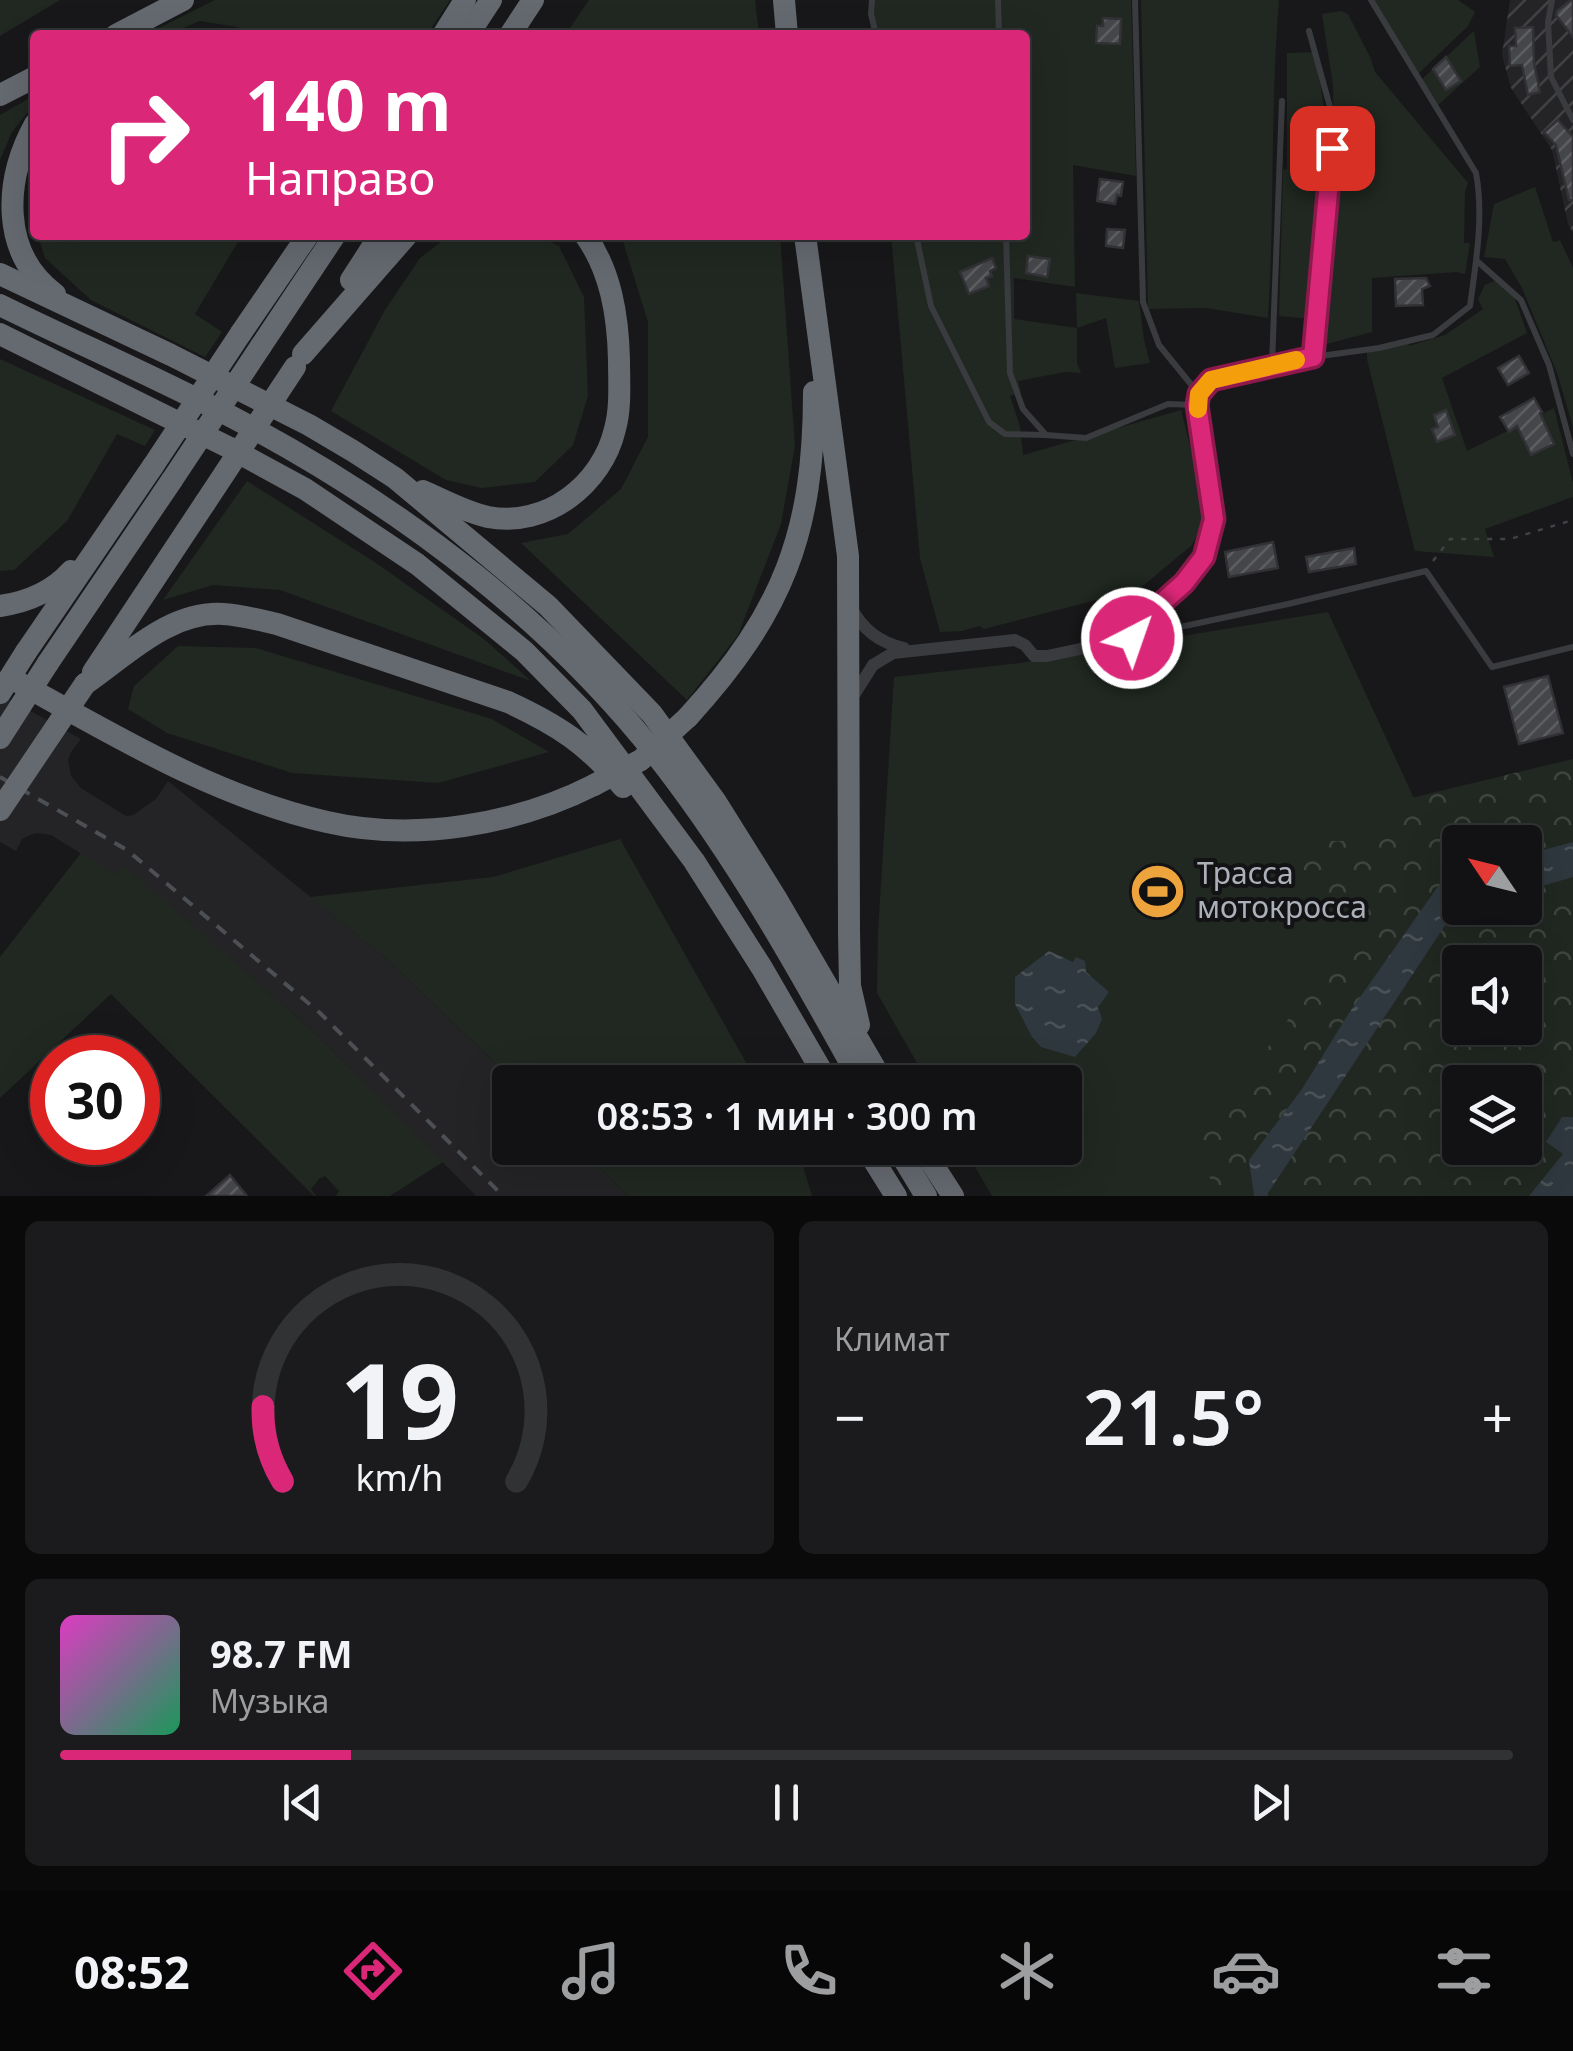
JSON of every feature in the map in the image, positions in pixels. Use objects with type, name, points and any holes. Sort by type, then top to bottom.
[{"type":"highway","points":[[126,30],[184,0]]},
{"type":"highway","points":[[445,30],[465,0]]},
{"type":"highway","points":[[471,30],[491,0]]},
{"type":"highway","points":[[513,30],[533,0]]},
{"type":"highway","points":[[784,0],[787,30]]},
{"type":"highway","points":[[0,95],[30,80]]},
{"type":"highway","points":[[30,134],[12,178],[11,222],[16,242],[28,266],[46,288],[82,314]]},
{"type":"highway","points":[[0,738],[162,473],[241,333],[305,240]]},
{"type":"highway","points":[[0,606],[37,596],[62,582],[162,473],[262,346],[332,240]]},
{"type":"highway","points":[[0,810],[377,240]]},
{"type":"highway","points":[[299,360],[402,240]]},
{"type":"highway","points":[[0,274],[309,425],[395,478],[463,509],[508,518],[532,516],[570,498],[586,484],[609,450],[615,432],[619,345],[612,292],[588,240]]},
{"type":"highway","points":[[806,240],[848,556],[850,986],[866,1053]]},
{"type":"highway","points":[[0,305],[229,415],[312,462],[406,523],[525,618],[612,704],[678,784],[736,870],[851,1065]]},
{"type":"highway","points":[[0,672],[124,740],[233,793],[330,823],[416,830],[456,826],[530,810],[594,786],[640,760],[688,717],[718,684],[772,603],[799,534],[808,496],[814,440],[815,318]]},
{"type":"highway","points":[[3,336],[305,489],[417,564],[524,651],[605,738],[694,861],[818,1065]]},
{"type":"highway","points":[[395,478],[548,606],[652,714],[716,802],[873,1065]]},
{"type":"highway","points":[[0,693],[107,531]]},
{"type":"highway","points":[[85,684],[150,637],[183,620],[221,614],[277,624],[481,691],[538,716],[600,759],[659,829],[694,861]]},
{"type":"highway","points":[[877,1165],[896,1196]]},
{"type":"highway","points":[[908,1165],[926,1196]]},
{"type":"highway","points":[[933,1165],[953,1196]]},
{"type":"street","points":[[849,705],[877,660],[893,653],[1015,640],[1025,644],[1034,656],[1048,656],[1132,638],[1204,557],[1214,519],[1198,400],[1211,380],[1313,357]]},
{"type":"street","points":[[848,601],[857,619],[870,632],[893,646],[912,649]]},
{"type":"lane","points":[[872,0],[875,30]]},
{"type":"lane","points":[[998,0],[999,30]]},
{"type":"lane","points":[[917,240],[930,306],[989,422],[1006,434],[1086,438],[1168,404],[1198,400],[1159,345],[1143,302],[1136,0]]},
{"type":"lane","points":[[1309,32],[1330,107],[1332,148],[1313,357],[1379,348],[1433,335],[1470,306],[1480,194],[1476,173],[1371,0]]},
{"type":"lane","points":[[1552,0],[1548,22],[1551,77],[1573,120]]},
{"type":"lane","points":[[1272,365],[1282,101]]},
{"type":"lane","points":[[1006,240],[1010,373],[1023,409],[1046,436]]},
{"type":"lane","points":[[1476,260],[1521,300],[1549,365],[1573,454]]},
{"type":"lane","points":[[1132,638],[1426,571],[1492,667],[1573,647]]},
{"type":"path","points":[[1426,571],[1450,539],[1510,539],[1573,520]]},
{"type":"shaded area","points":[[1510,0],[1573,0],[1573,233],[1552,150],[1511,88],[1502,55]]},
{"type":"shaded area","points":[[0,694],[81,739],[68,760],[71,776],[81,788],[126,816],[156,799],[168,781],[388,960],[497,1065],[492,1065],[492,1165],[597,1165],[628,1196],[476,1196],[312,1030],[123,866],[117,876],[51,835],[30,835],[22,839],[16,851],[0,842]]},
{"type":"green space","points":[[0,0],[60,0],[0,36]]},
{"type":"green space","points":[[215,0],[450,0],[430,30],[244,30],[200,21],[178,30],[155,30]]},
{"type":"green space","points":[[589,0],[755,0],[758,30],[568,30]]},
{"type":"green space","points":[[871,0],[1131,0],[1136,176],[1073,165],[1075,287],[1014,278],[1014,319],[1077,328],[1077,363],[1081,373],[1065,372],[1018,381],[1021,393],[1010,396],[1020,427],[1023,455],[1181,410],[1201,484],[1201,526],[1191,546],[1139,589],[984,629],[980,626],[940,632],[920,558],[891,240],[1030,240],[1030,30],[874,30]]},
{"type":"green space","points":[[1141,0],[1279,0],[1268,318],[1206,308],[1148,309]]},
{"type":"green space","points":[[1373,0],[1458,0],[1475,12],[1468,26],[1418,74]]},
{"type":"green space","points":[[1322,14],[1348,14],[1375,72],[1468,183],[1464,243],[1470,243],[1465,274],[1372,278],[1372,332],[1323,345],[1318,338],[1325,240],[1338,151]]},
{"type":"green space","points":[[1474,31],[1480,67],[1438,105],[1421,80]]},
{"type":"green space","points":[[1316,52],[1325,117],[1311,319],[1279,316],[1283,170],[1287,169],[1287,53]]},
{"type":"green space","points":[[30,98],[30,109],[12,132],[0,160],[0,115]]},
{"type":"green space","points":[[1535,187],[1553,242],[1560,240],[1573,268],[1573,427],[1557,373],[1522,288],[1505,259],[1484,257],[1494,204]]},
{"type":"green space","points":[[40,240],[239,240],[195,314],[222,332],[205,357],[91,300],[45,258]]},
{"type":"green space","points":[[443,240],[546,240],[559,246],[584,297],[588,396],[573,445],[535,482],[482,488],[446,480],[331,411],[385,310],[420,258]]},
{"type":"green space","points":[[623,240],[780,240],[795,446],[781,524],[738,635],[687,700],[521,543],[568,534],[621,489],[648,437],[648,322]]},
{"type":"green space","points":[[1494,281],[1504,283],[1514,296],[1527,333],[1442,378],[1467,451],[1554,408],[1573,497],[1485,529],[1494,557],[1415,551],[1367,349],[1407,340],[1409,346],[1445,335],[1483,309],[1478,299],[1485,285]]},
{"type":"green space","points":[[1076,293],[1139,301],[1150,363],[1115,368],[1106,318],[1077,328]]},
{"type":"green space","points":[[0,359],[155,430],[145,446],[117,434],[67,521],[14,570],[0,571]]},
{"type":"green space","points":[[247,481],[376,563],[484,639],[531,681],[280,590],[213,585],[163,600]]},
{"type":"green space","name":"Трасса мотокросса","points":[[1328,612],[1442,859],[1442,882],[1254,1196],[992,1196],[974,1165],[1082,1165],[1082,1065],[918,1065],[877,993],[894,677],[1020,663]]},
{"type":"green space","points":[[178,646],[256,648],[492,719],[549,752],[438,783],[292,773],[167,733],[128,709],[134,686]]},
{"type":"green space","points":[[1573,759],[1573,1196],[1218,1196],[1196,1146],[1361,919],[1284,870],[1314,841],[1374,841],[1403,800]]},
{"type":"green space","points":[[620,839],[747,1065],[497,1065],[388,960],[310,897],[493,877]]},
{"type":"green space","points":[[81,853],[117,875],[123,865],[312,1030],[443,1162],[390,1196],[336,1196],[339,1191],[325,1176],[311,1189],[314,1196],[160,1043],[160,1035],[152,1035],[111,994],[67,1035],[30,1035],[30,1070],[0,1098],[0,957]]},
{"type":"green space","points":[[597,1165],[803,1165],[812,1196],[628,1196]]},
{"type":"water","points":[[1573,842],[1573,877],[1542,886],[1542,850]]},
{"type":"water","points":[[1442,881],[1442,925],[1445,925],[1268,1196],[1254,1196],[1249,1160],[1302,1089],[1349,1013]]},
{"type":"water","points":[[1049,951],[1073,962],[1076,957],[1085,961],[1086,972],[1109,992],[1098,1007],[1102,1019],[1096,1033],[1075,1057],[1041,1047],[1015,1004],[1015,977]]},
{"type":"water","points":[[1562,1117],[1573,1117],[1573,1196],[1529,1196],[1563,1154],[1546,1142]]},
{"type":"building","points":[[1573,0],[1573,37],[1556,15]]},
{"type":"building","points":[[1103,18],[1121,19],[1120,44],[1096,43],[1097,26],[1103,26]]},
{"type":"building","points":[[1533,27],[1540,92],[1528,95],[1522,65],[1510,66],[1509,46],[1516,46],[1515,28]]},
{"type":"building","points":[[1446,57],[1461,81],[1446,90],[1433,69]]},
{"type":"building","points":[[1558,120],[1573,137],[1573,200],[1569,200],[1556,145],[1544,132]]},
{"type":"building","points":[[1100,179],[1123,182],[1115,204],[1097,201]]},
{"type":"building","points":[[1107,229],[1125,230],[1123,248],[1106,246]]},
{"type":"building","points":[[1028,256],[1050,259],[1047,277],[1026,273]]},
{"type":"building","points":[[992,258],[996,268],[986,278],[989,286],[969,294],[960,272]]},
{"type":"building","points":[[1426,278],[1430,286],[1422,289],[1423,305],[1396,306],[1395,279]]},
{"type":"building","points":[[1519,356],[1529,373],[1508,385],[1498,368]]},
{"type":"building","points":[[1534,398],[1554,444],[1531,455],[1517,426],[1509,432],[1500,417]]},
{"type":"building","points":[[1446,410],[1455,435],[1437,442],[1432,429],[1438,427],[1434,415]]},
{"type":"building","points":[[1273,542],[1278,568],[1229,577],[1225,552]]},
{"type":"building","points":[[1354,548],[1356,564],[1309,572],[1306,557]]},
{"type":"building","points":[[1548,676],[1563,733],[1519,744],[1504,687]]},
{"type":"building","points":[[230,1175],[247,1196],[206,1196]]},
{"type":"railway","points":[[0,777],[127,850],[320,1013],[503,1196]]},
{"type":"slow traffic","points":[[1198,409],[1199,394],[1211,380],[1296,360]]},
{"type":"place","name":"Трасса мотокросса","points":[[1158,891]]},
{"type":"route","points":[[1132,638],[1204,557],[1214,519],[1197,405],[1199,394],[1211,380],[1313,357],[1332,148]]}]
